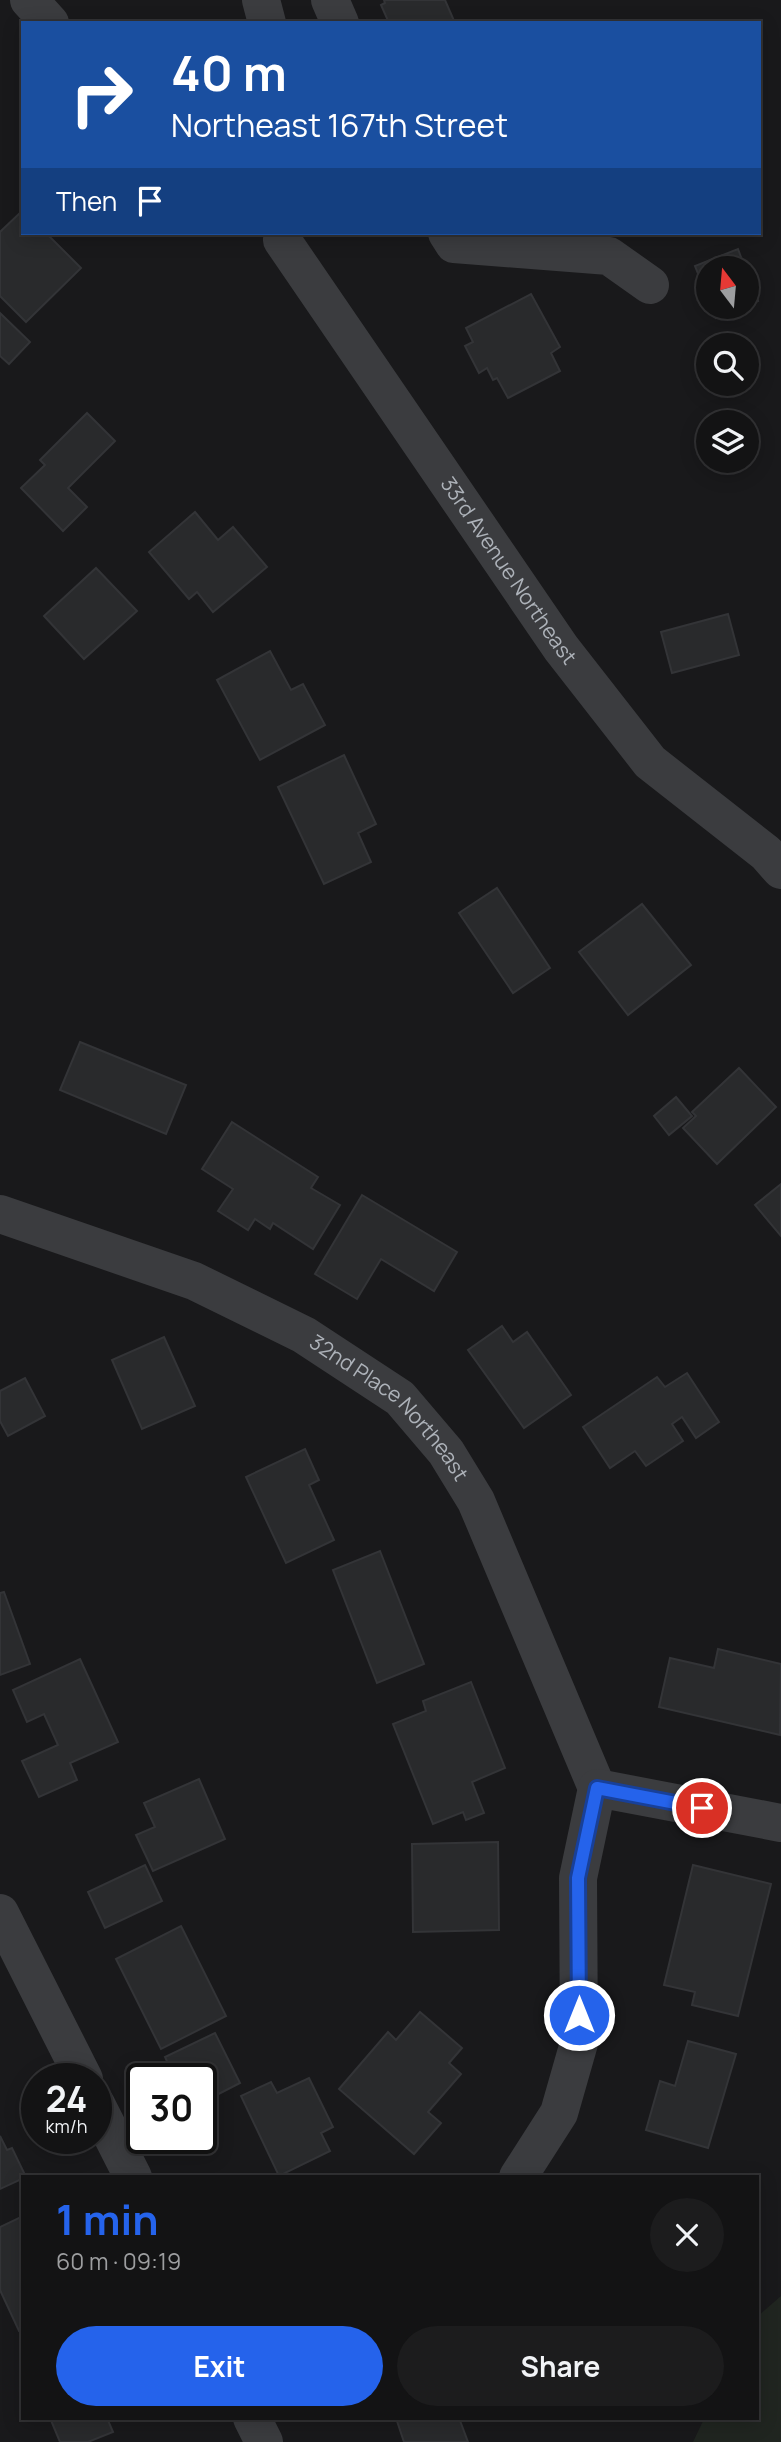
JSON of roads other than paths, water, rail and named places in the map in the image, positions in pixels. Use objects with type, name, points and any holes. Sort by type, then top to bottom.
[{"type":"street","points":[[29,0],[48,21]]},
{"type":"street","points":[[261,0],[266,21]]},
{"type":"street","points":[[330,0],[339,21]]},
{"type":"street","name":"33rd Avenue Northeast","points":[[279,235],[561,648],[650,762],[766,853],[781,870]]},
{"type":"street","points":[[448,235],[454,244],[609,256],[650,285]]},
{"type":"street","name":"32nd Place Northeast","points":[[0,1214],[194,1281],[304,1335],[400,1398],[446,1452],[476,1501],[597,1788]]},
{"type":"street","points":[[519,2175],[559,2113],[579,2043],[578,1878],[597,1788],[781,1823]]},
{"type":"street","points":[[0,1913],[76,2063]]},
{"type":"street","points":[[112,2136],[132,2175]]},
{"type":"street","points":[[253,2420],[264,2442]]}]
